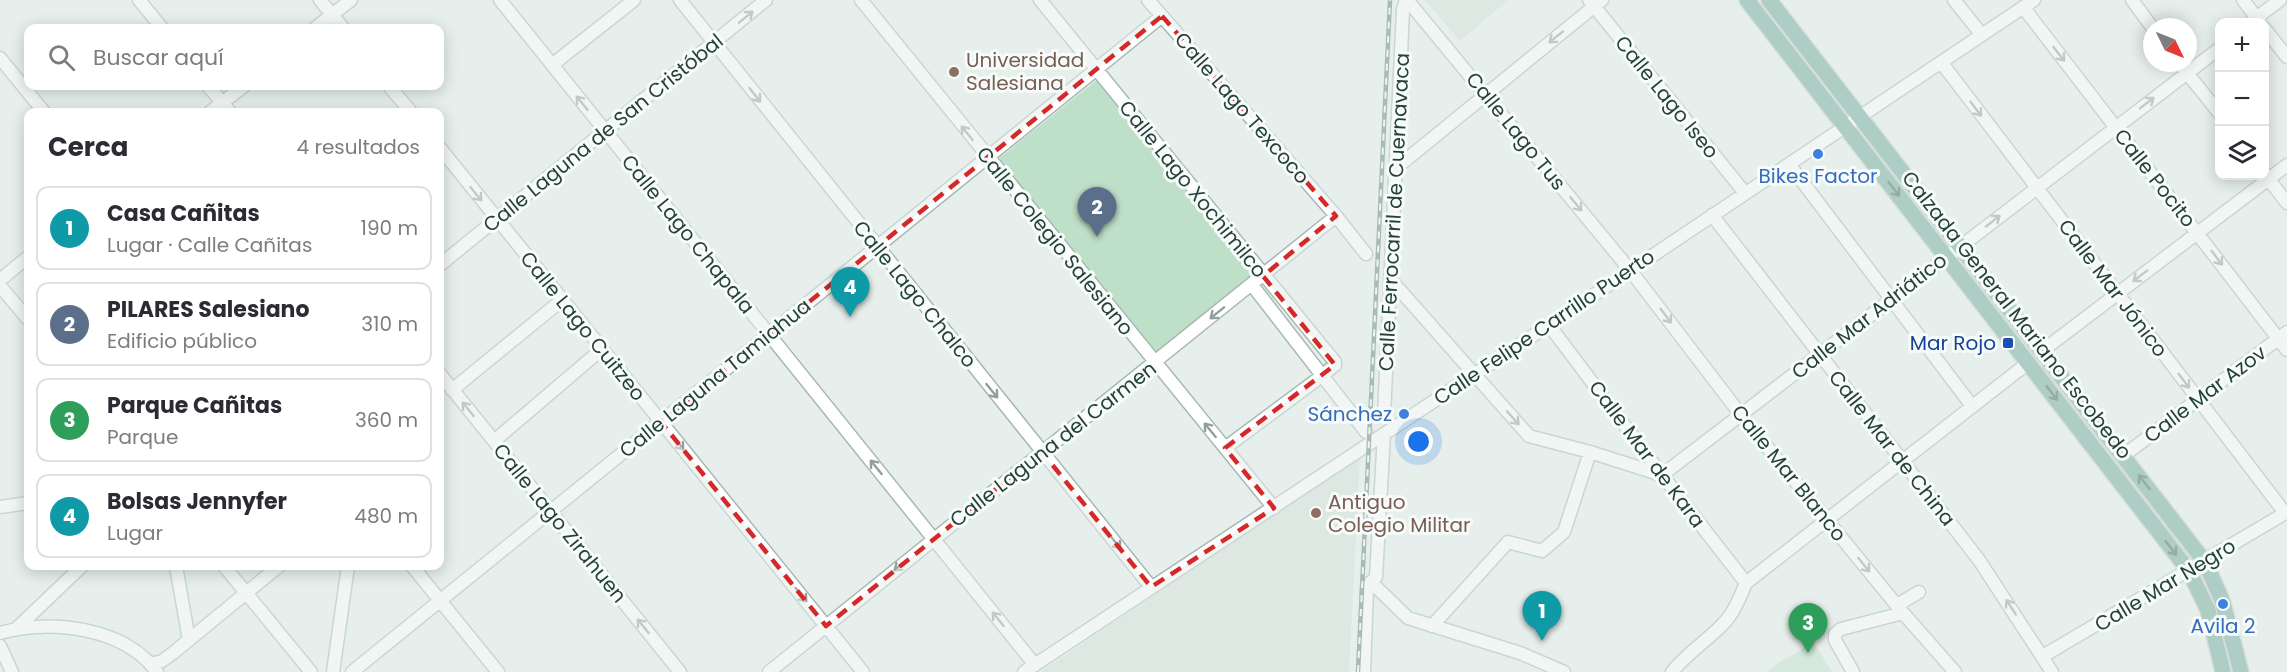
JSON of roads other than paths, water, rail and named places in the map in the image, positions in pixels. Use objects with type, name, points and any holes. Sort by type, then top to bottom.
[{"type":"main road","name":"Calzada General Mariano Escobedo","points":[[1747,0],[2189,571],[2208,609],[2223,672]]},
{"type":"main road","name":"Calzada General Mariano Escobedo","points":[[1769,0],[2205,562],[2222,600],[2241,672]]},
{"type":"street","points":[[139,0],[159,24]]},
{"type":"street","points":[[320,0],[340,24]]},
{"type":"street","points":[[320,24],[351,0]]},
{"type":"street","name":"Calle Lago Chapala","points":[[500,0],[1035,665]]},
{"type":"street","points":[[552,65],[634,0]]},
{"type":"street","name":"Calle Lago Chalco","points":[[680,0],[1151,587]]},
{"type":"street","name":"Calle Laguna de San Cristóbal","points":[[444,262],[766,0]]},
{"type":"street","name":"Calle Colegio Salesiano","points":[[861,0],[987,158],[1274,508]]},
{"type":"street","name":"Calle Lago Xochimilco","points":[[1040,0],[1335,362],[1335,365],[1323,375]]},
{"type":"street","name":"Calle Lago Texcoco","points":[[1148,0],[1336,216],[1366,254]]},
{"type":"street","points":[[1954,0],[1982,35]]},
{"type":"street","points":[[2132,0],[2145,18]]},
{"type":"street","points":[[2243,0],[2255,18]]},
{"type":"street","points":[[2263,18],[2280,0]]},
{"type":"street","name":"Calle Lago Tus","points":[[1403,10],[1405,3],[1408,1],[1413,3],[1630,270]]},
{"type":"street","points":[[1396,168],[1595,2]]},
{"type":"street","name":"Calle Lago Iseo","points":[[1595,2],[1745,193]]},
{"type":"street","name":"Calle Felipe Carrillo Puerto","points":[[1024,672],[1550,325],[2028,4]]},
{"type":"street","name":"Calle Pocito","points":[[2028,4],[2115,127],[2283,336],[2287,350]]},
{"type":"street","name":"Calle Ferrocarril de Cuernavaca","points":[[1384,414],[1403,10]]},
{"type":"street","name":"Calle Laguna Tamiahua","points":[[352,672],[1162,16]]},
{"type":"street","points":[[2269,36],[2287,57]]},
{"type":"street","name":"Calle Mar Adriático","points":[[2197,61],[2215,51]]},
{"type":"street","points":[[0,58],[24,87]]},
{"type":"street","name":"Calle Mar Jónico","points":[[1941,62],[2286,512]]},
{"type":"street","name":"Calle Mar Adriático","points":[[1662,475],[2115,127],[2179,72]]},
{"type":"street","points":[[2187,72],[2215,108]]},
{"type":"street","points":[[26,90],[41,108]]},
{"type":"street","points":[[211,90],[226,108],[241,90]]},
{"type":"street","points":[[392,90],[408,108]]},
{"type":"street","name":"Calle Lago Cuitzeo","points":[[444,153],[863,672]]},
{"type":"street","points":[[1789,164],[1972,406]]},
{"type":"street","points":[[2269,175],[2287,165]]},
{"type":"street","points":[[2269,179],[2287,203]]},
{"type":"street","points":[[2042,351],[2198,233],[2262,180]]},
{"type":"street","name":"Calle Mar de China","points":[[1712,215],[1979,560],[2052,672]]},
{"type":"street","name":"Calle Laguna del Carmen","points":[[769,672],[1336,216]]},
{"type":"street","points":[[0,280],[24,260]]},
{"type":"street","name":"Calle Mar Blanco","points":[[1630,270],[1740,415],[1954,672]]},
{"type":"street","points":[[1390,279],[1529,436],[1590,452],[1662,475]]},
{"type":"street","name":"Calle Lago Xochimilco","points":[[1252,285],[1366,432]]},
{"type":"street","points":[[0,286],[24,314]]},
{"type":"street","points":[[452,390],[562,300]]},
{"type":"street","name":"Calle Mar de Kara","points":[[1550,325],[1746,583]]},
{"type":"street","name":"Calle Mar Azov","points":[[2123,456],[2283,336]]},
{"type":"street","points":[[494,441],[602,349]]},
{"type":"street","points":[[1672,672],[1680,661],[1725,622],[1746,583],[2028,363]]},
{"type":"street","points":[[1225,448],[1323,375]]},
{"type":"street","name":"Calle Lago Zirahuen","points":[[444,379],[680,672]]},
{"type":"street","points":[[1364,672],[1367,588],[1376,577],[1384,434]]},
{"type":"street","points":[[1432,626],[1508,542],[1542,551],[1564,532],[1590,452]]},
{"type":"street","points":[[0,507],[24,504]]},
{"type":"street","name":"Calle Mar Negro","points":[[2043,657],[2286,512]]},
{"type":"street","points":[[16,629],[78,570]]},
{"type":"street","points":[[177,570],[189,640]]},
{"type":"street","points":[[227,570],[311,672]]},
{"type":"street","points":[[0,633],[16,629],[60,628],[104,636],[131,648],[154,668],[274,570]]},
{"type":"street","points":[[333,672],[347,570]]},
{"type":"street","points":[[415,570],[498,672]]},
{"type":"street","points":[[1371,582],[1408,618],[1520,653],[1563,672]]},
{"type":"street","points":[[1853,672],[1834,640],[1834,634],[1841,629],[1900,609],[1919,592]]},
{"type":"street","points":[[0,646],[12,672]]},
{"type":"railway","points":[[1358,672],[1390,0]]},
{"type":"place","name":"Universidad Salesiana","points":[[954,72]]},
{"type":"place","name":"Bikes Factor","points":[[1818,154]]},
{"type":"place","name":"PILARES Salesiano","points":[[1097,237]]},
{"type":"place","name":"Bolsas Jennyfer","points":[[850,317]]},
{"type":"place","name":"Mar Rojo","points":[[2008,343]]},
{"type":"place","name":"Sánchez","points":[[1404,414]]},
{"type":"place","name":"Antiguo Colegio Militar","points":[[1316,513]]},
{"type":"place","name":"Avila 2","points":[[2223,604]]},
{"type":"place","name":"Casa Cañitas","points":[[1542,641]]},
{"type":"place","name":"Parque Cañitas","points":[[1808,653]]}]
